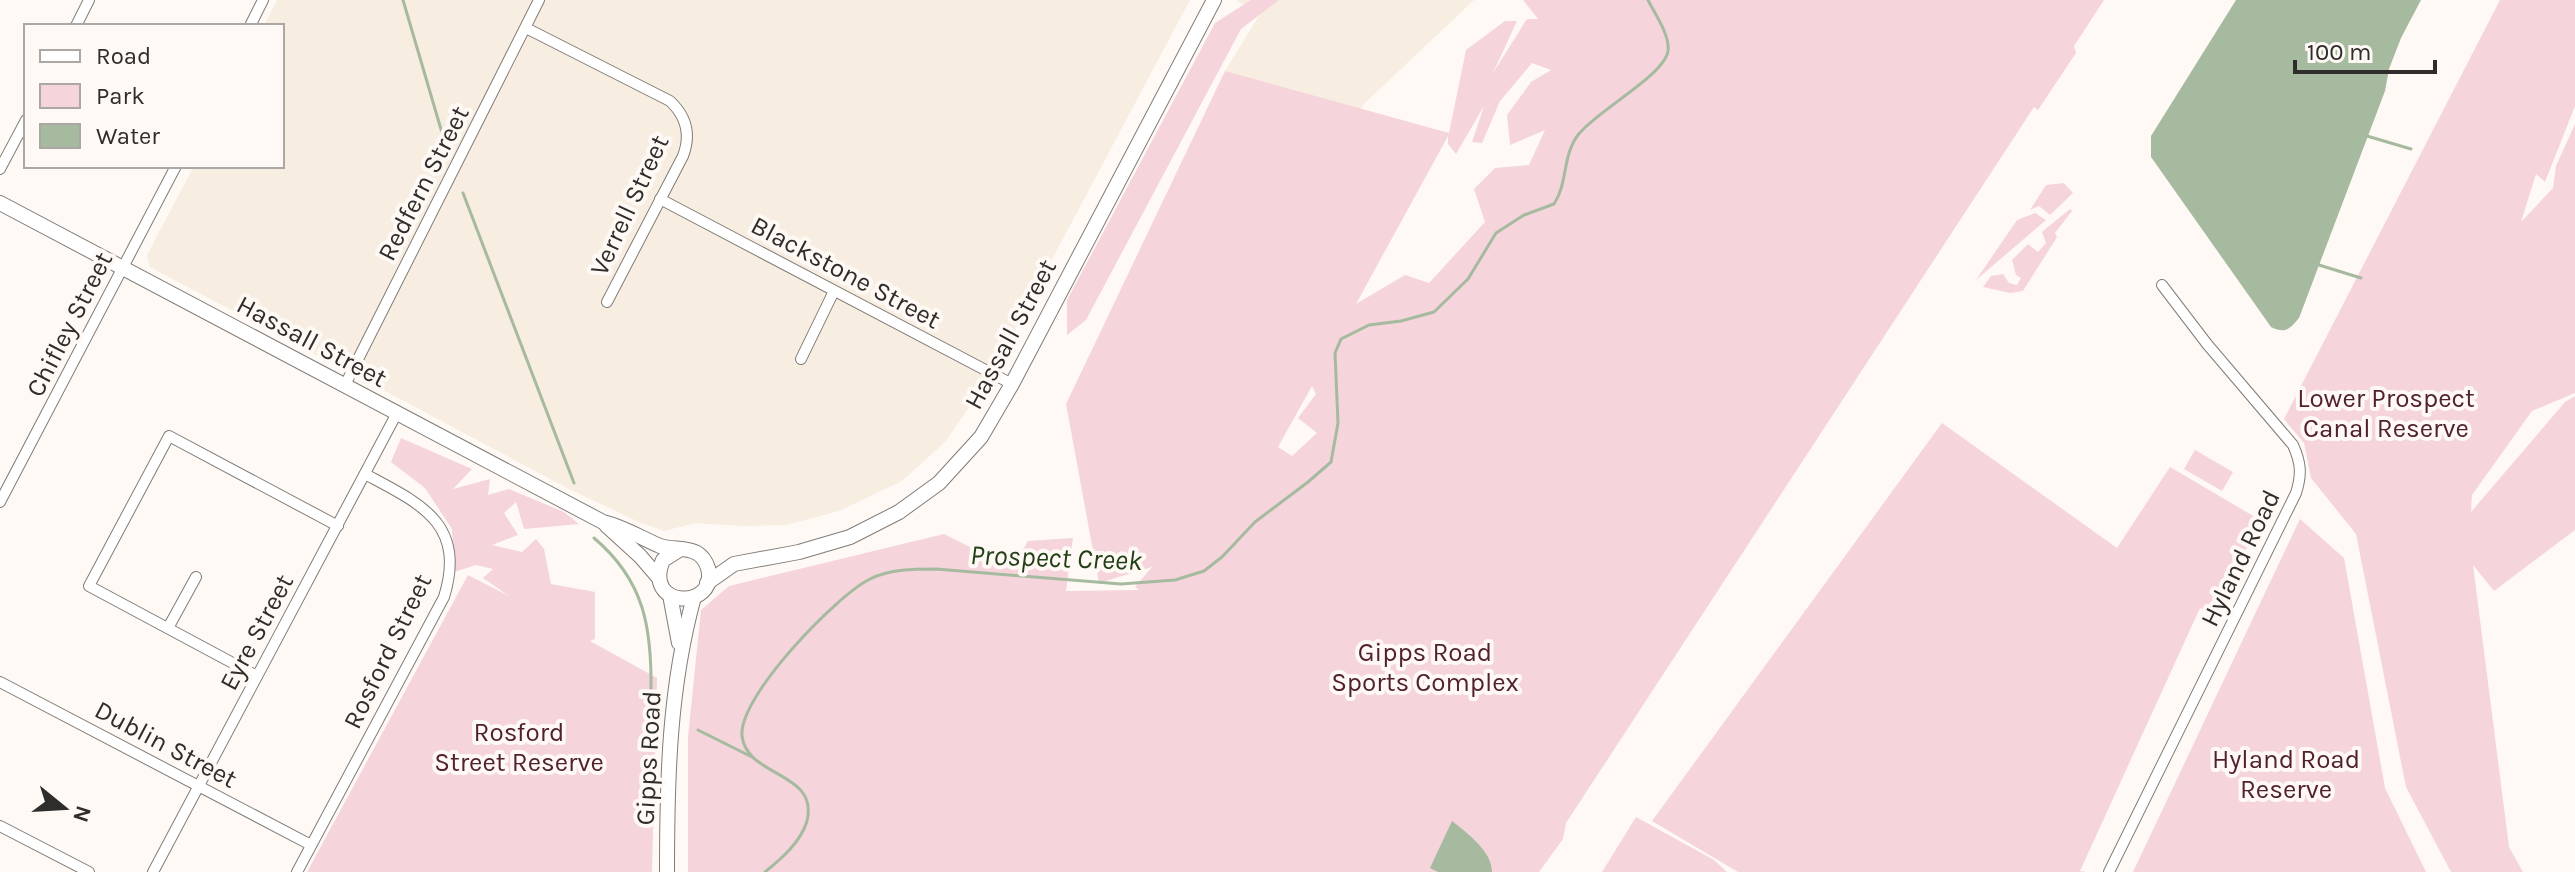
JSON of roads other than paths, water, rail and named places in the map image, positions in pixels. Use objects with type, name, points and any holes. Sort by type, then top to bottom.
[{"type":"main road","name":"Hassall Street","points":[[703,558],[734,564],[799,552],[850,537],[899,512],[939,483],[981,437],[1012,384],[1214,0]]},
{"type":"main road","name":"Hassall Street","points":[[0,203],[603,522],[663,547],[679,550]]},
{"type":"main road","name":"Hassall Street","points":[[603,522],[659,578]]},
{"type":"main road","points":[[679,550],[689,550],[703,558],[708,568],[707,583],[694,597],[678,599],[670,595],[659,578],[663,560],[679,550]]},
{"type":"main road","name":"Hassall Street","points":[[707,583],[734,564]]},
{"type":"main road","name":"Gipps Road","points":[[670,595],[680,647]]},
{"type":"main road","name":"Gipps Road","points":[[667,872],[669,755],[680,647],[694,597]]},
{"type":"street","points":[[77,24],[89,0]]},
{"type":"street","points":[[251,24],[263,0]]},
{"type":"street","name":"Redfern Street","points":[[345,385],[539,0]]},
{"type":"street","name":"Verrell Street","points":[[526,28],[670,101],[678,109],[687,130],[687,145],[607,302]]},
{"type":"street","points":[[0,169],[24,124]]},
{"type":"street","name":"Chifley Street","points":[[0,502],[175,168]]},
{"type":"street","name":"Blackstone Street","points":[[660,199],[1012,384]]},
{"type":"street","name":"Hyland Road","points":[[2109,872],[2277,533],[2301,476],[2300,461],[2293,445],[2207,344],[2162,285]]},
{"type":"street","points":[[801,359],[834,291]]},
{"type":"street","name":"Eyre Street","points":[[153,872],[397,413]]},
{"type":"street","points":[[257,676],[89,586],[169,436],[338,526]]},
{"type":"street","name":"Rosford Street","points":[[297,872],[444,597],[450,578],[450,559],[443,533],[432,515],[419,503],[365,474]]},
{"type":"street","points":[[168,628],[196,577]]},
{"type":"street","name":"Dublin Street","points":[[0,682],[311,845]]},
{"type":"street","points":[[0,826],[89,872]]},
{"type":"water","points":[[2236,0],[2421,0],[2389,69],[2385,91],[2299,318],[2284,330],[2271,327],[2151,157],[2151,136]]},
{"type":"water","points":[[1452,821],[1483,850],[1492,872],[1438,872],[1430,868]]},
{"type":"waterway","points":[[403,0],[445,143]]},
{"type":"waterway","name":"Prospect Creek","points":[[765,872],[784,856],[800,836],[807,821],[808,805],[803,793],[793,783],[756,760],[747,750],[742,736],[745,719],[772,673],[814,625],[870,579],[902,570],[936,569],[1121,584],[1175,580],[1204,571],[1255,522],[1331,462],[1338,423],[1335,353],[1341,339],[1369,325],[1434,312],[1468,279],[1496,233],[1524,215],[1554,204],[1569,152],[1578,135],[1664,61],[1668,51],[1667,38],[1648,0]]},
{"type":"waterway","points":[[2367,136],[2411,149]]},
{"type":"waterway","points":[[463,193],[574,483]]},
{"type":"waterway","points":[[2319,265],[2361,278]]},
{"type":"waterway","points":[[594,538],[625,571],[635,589],[647,627],[651,692]]},
{"type":"waterway","points":[[698,730],[752,757]]},
{"type":"park label","name":"Lower Prospect Canal Reserve","points":[[2386,413]]},
{"type":"park label","name":"Gipps Road Sports Complex","points":[[1425,667]]},
{"type":"park label","name":"Rosford Street Reserve","points":[[519,747]]},
{"type":"park label","name":"Hyland Road Reserve","points":[[2286,774]]}]
